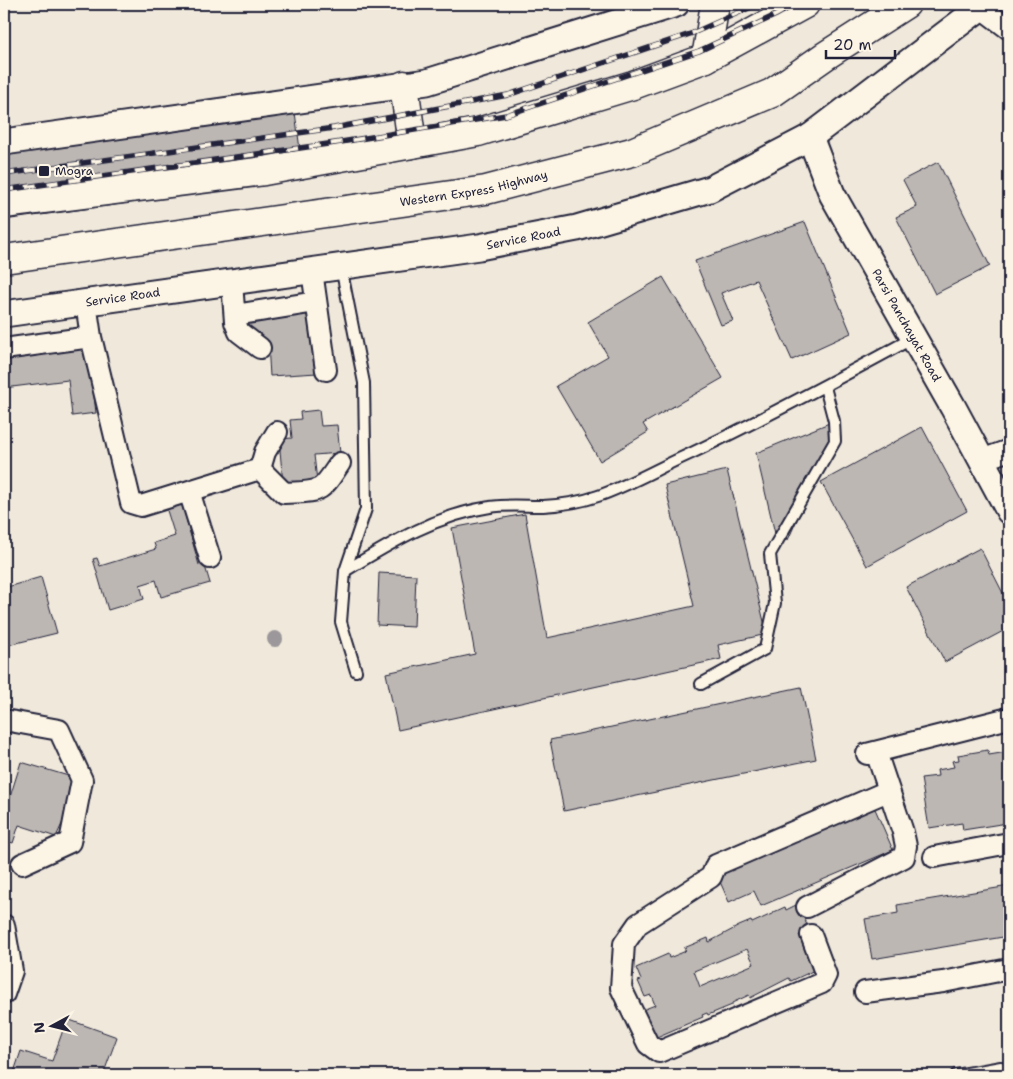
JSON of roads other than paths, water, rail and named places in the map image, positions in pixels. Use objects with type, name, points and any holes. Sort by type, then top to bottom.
[{"type":"highway","points":[[706,58],[715,4]]},
{"type":"highway","points":[[4,204],[264,171],[478,132],[633,85],[706,58],[805,4]]},
{"type":"highway","name":"Western Express Highway","points":[[4,259],[486,190],[632,152],[772,93],[906,4]]},
{"type":"highway","points":[[404,85],[412,144]]},
{"type":"street","points":[[4,142],[427,82],[676,4]]},
{"type":"street","points":[[982,6],[1009,29]]},
{"type":"street","name":"Service Road","points":[[4,314],[479,247],[577,228],[710,189],[810,137],[982,6]]},
{"type":"street","name":"Parsi Panchayat Road","points":[[810,137],[832,194],[1009,511]]},
{"type":"street","points":[[312,271],[326,370]]},
{"type":"street","points":[[232,282],[235,315],[239,332],[260,348]]},
{"type":"street","points":[[235,315],[316,302]]},
{"type":"street","points":[[86,303],[91,337],[131,503],[141,506],[260,469]]},
{"type":"street","points":[[4,349],[91,337]]},
{"type":"street","points":[[260,469],[265,452],[277,432]]},
{"type":"street","points":[[982,460],[1009,450]]},
{"type":"street","points":[[260,469],[284,493],[316,491],[325,486],[340,463]]},
{"type":"street","points":[[189,491],[210,558]]},
{"type":"street","points":[[807,907],[904,857],[906,846],[903,832],[871,753],[1009,718]]},
{"type":"street","points":[[4,723],[10,721],[60,730],[82,780],[70,842],[22,864]]},
{"type":"street","points":[[811,935],[826,975],[822,983],[660,1052],[648,1044],[621,988],[624,944],[638,924],[711,877],[716,865],[888,791]]},
{"type":"street","points":[[934,857],[1009,843]]},
{"type":"street","points":[[4,925],[12,971],[4,994]]},
{"type":"street","points":[[865,992],[943,982],[1009,969]]},
{"type":"lane","points":[[341,267],[364,383],[366,509],[345,571],[342,622],[356,671]]},
{"type":"lane","points":[[345,571],[406,534],[464,512],[490,506],[544,506],[600,496],[711,444],[825,387],[914,338]]},
{"type":"lane","points":[[701,684],[765,649],[774,603],[770,554],[835,442],[834,421],[825,387]]},
{"type":"lane","points":[[956,1075],[1001,1067],[1009,1072]]},
{"type":"railway","points":[[4,174],[334,128],[508,95],[693,33],[758,4]]},
{"type":"railway","points":[[4,190],[335,143],[506,115],[699,51],[796,4]]},
{"type":"place","name":"Mogra","points":[[44,171]]}]
